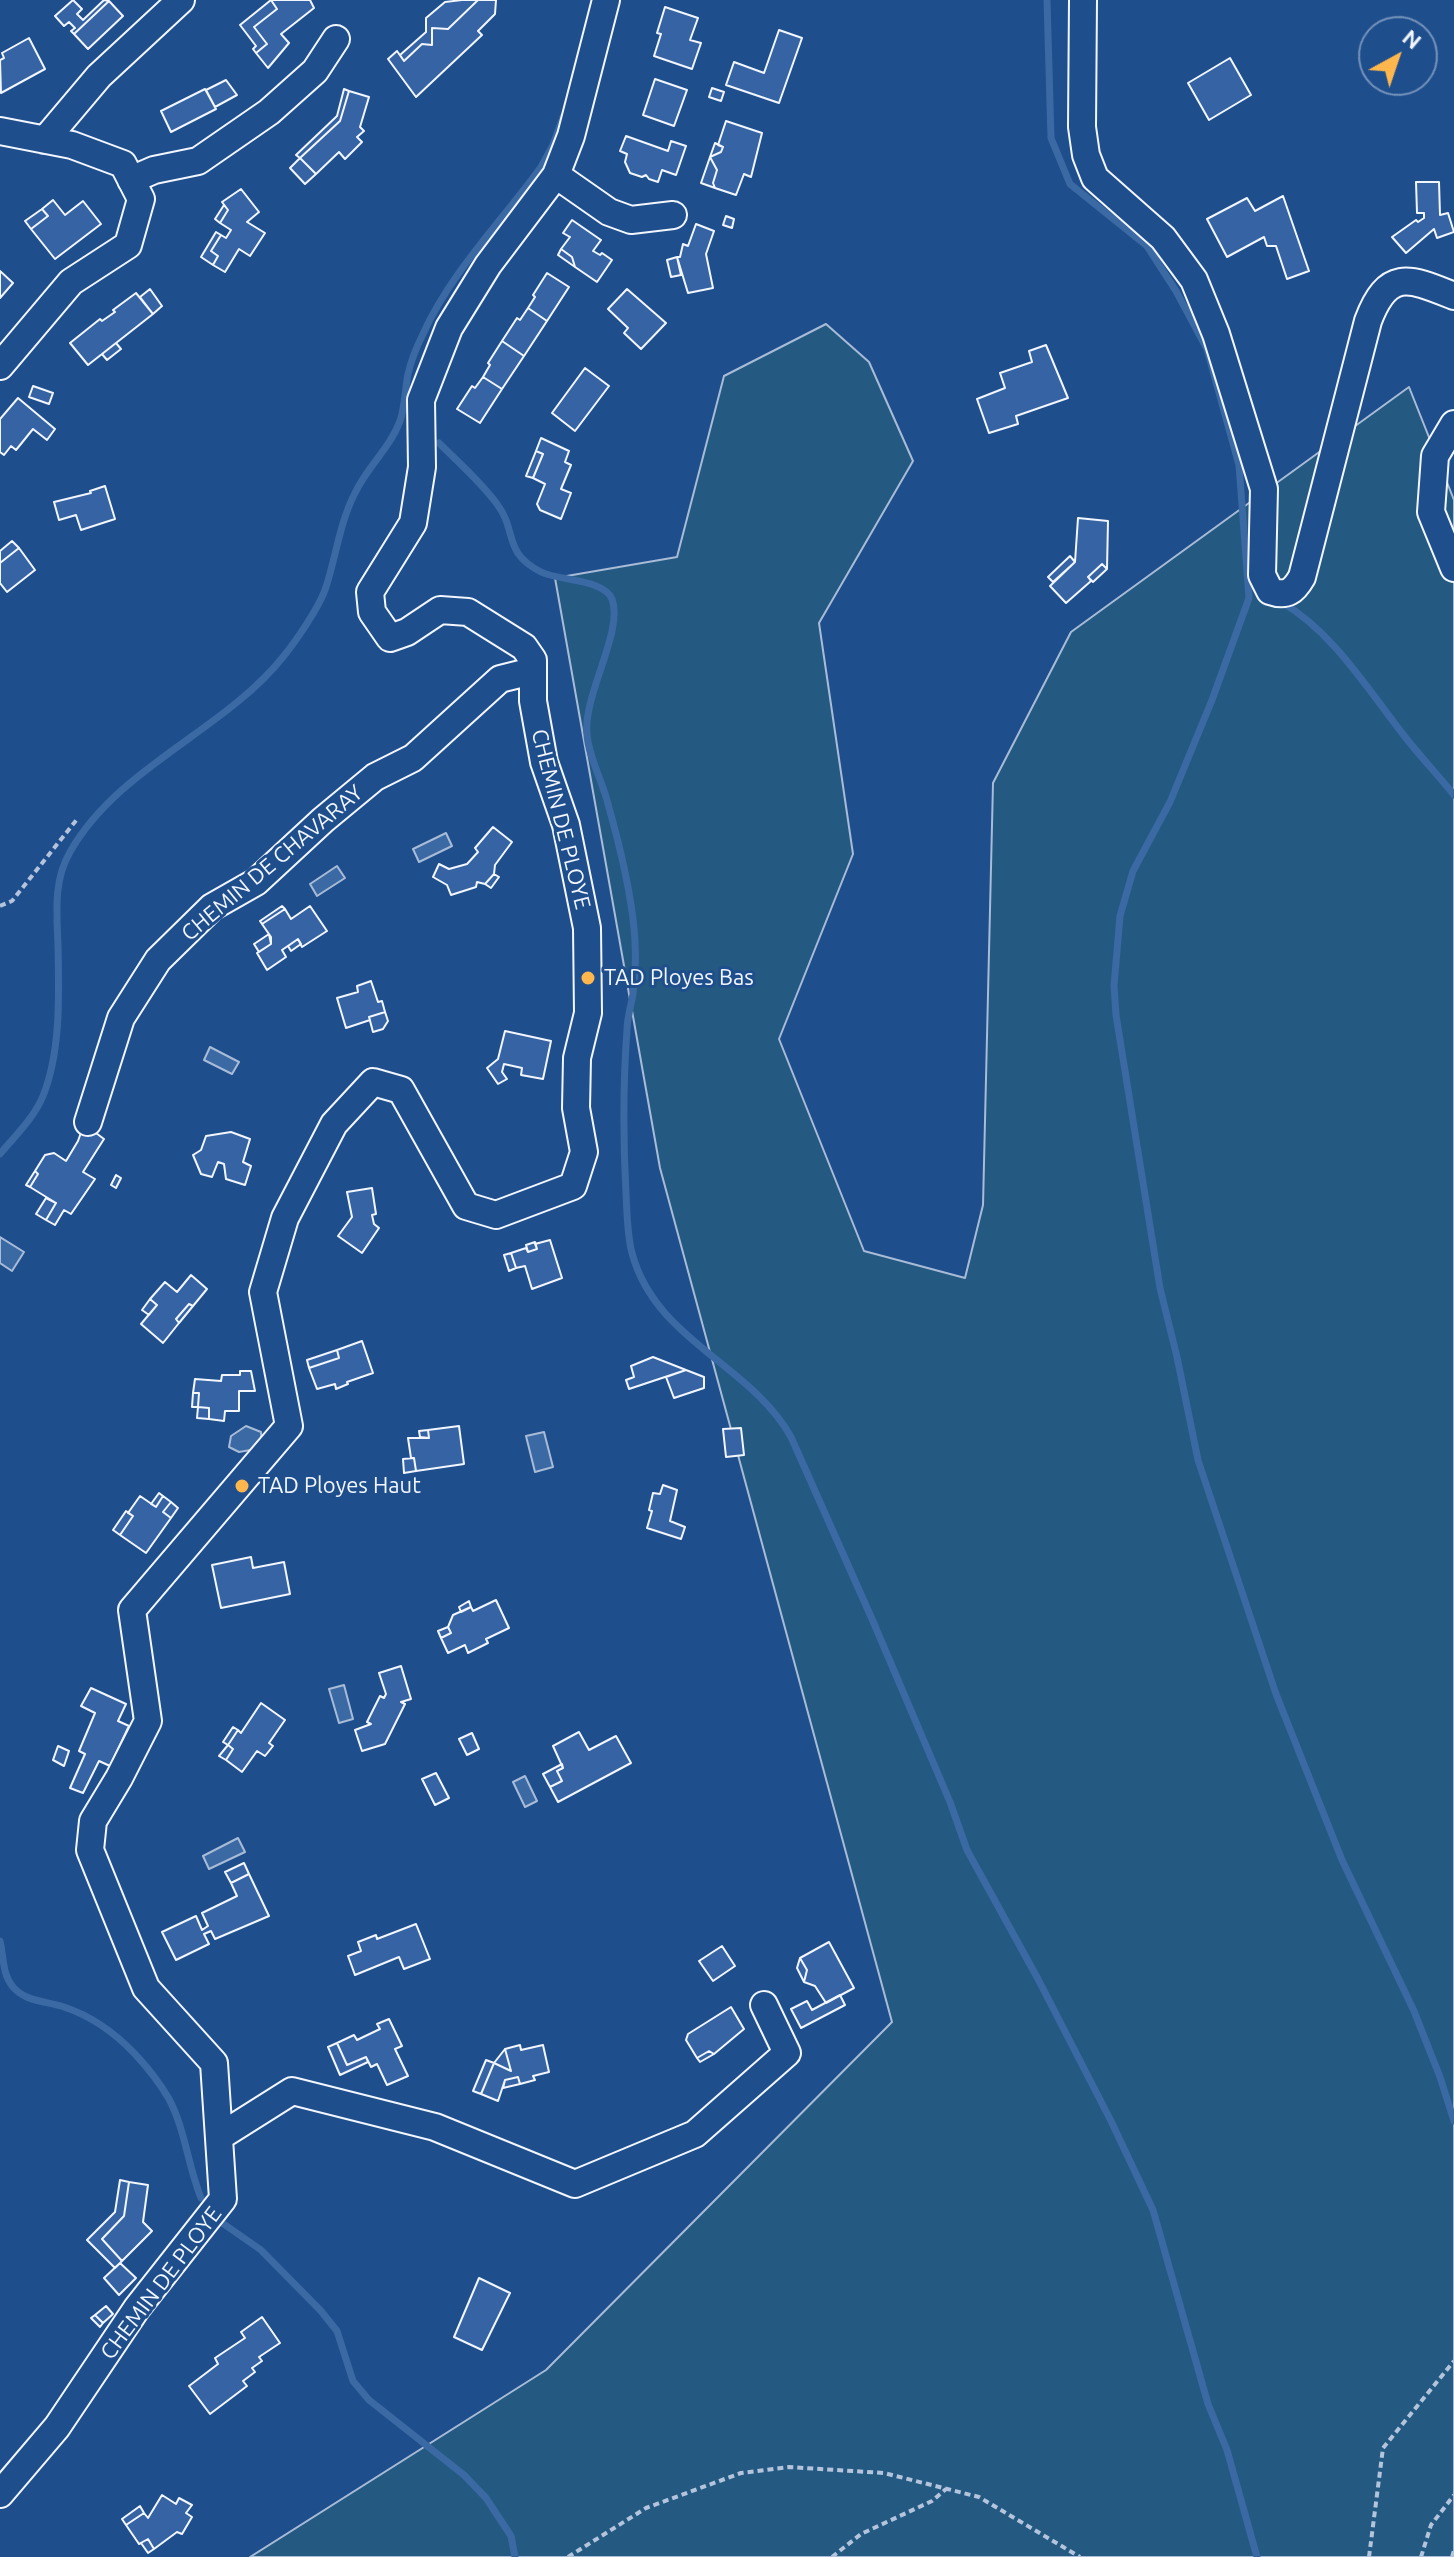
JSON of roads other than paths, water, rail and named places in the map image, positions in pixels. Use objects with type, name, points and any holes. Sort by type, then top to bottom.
[{"type":"street","points":[[45,140],[99,76],[181,0]]},
{"type":"street","name":"CHEMIN DE PLOYE","points":[[0,2494],[57,2427],[137,2308],[223,2199],[214,2063],[146,1988],[90,1850],[93,1821],[148,1721],[132,1610],[289,1426],[263,1292],[285,1218],[334,1124],[373,1082],[401,1090],[466,1206],[496,1215],[573,1186],[584,1152],[576,1108],[577,1058],[588,1013],[587,928],[566,825],[544,762],[533,701],[533,660],[524,647],[468,612],[440,610],[407,632],[390,638],[372,612],[370,592],[413,523],[422,467],[421,400],[449,328],[488,265],[556,175],[571,136],[606,0]]},
{"type":"street","points":[[1083,0],[1082,127],[1086,155],[1095,178],[1163,238],[1194,280],[1216,334],[1264,489],[1262,575],[1270,591],[1281,595],[1294,590],[1302,577],[1376,300],[1387,286],[1402,282],[1420,282],[1454,296]]},
{"type":"street","points":[[131,180],[154,170],[198,161],[269,112],[315,71],[336,39]]},
{"type":"street","points":[[0,131],[72,145],[123,164],[141,199],[128,245],[71,282],[0,366]]},
{"type":"street","points":[[556,175],[609,212],[631,220],[673,215]]},
{"type":"street","points":[[1454,424],[1435,456],[1431,512],[1454,568]]},
{"type":"street","name":"CHEMIN DE CHAVARAY","points":[[88,1122],[121,1018],[158,960],[212,907],[256,882],[375,777],[413,758],[500,679],[532,671]]},
{"type":"street","points":[[219,2137],[292,2091],[435,2127],[575,2184],[695,2134],[787,2053],[764,2005]]},
{"type":"waterway","points":[[1047,0],[1051,138],[1070,184],[1147,246],[1176,291],[1207,349],[1239,465],[1249,598],[1170,802],[1133,871],[1120,916],[1114,986],[1116,1015],[1160,1288],[1198,1460],[1276,1694],[1342,1860],[1414,2011],[1454,2121]]},
{"type":"waterway","points":[[0,1154],[35,1112],[49,1079],[58,1022],[57,898],[61,874],[70,852],[91,822],[115,796],[232,707],[259,683],[300,634],[325,590],[345,517],[355,493],[400,421],[411,364],[435,311],[462,268],[541,167],[563,117]]},
{"type":"waterway","points":[[439,443],[497,504],[521,557],[541,572],[591,584],[607,592],[612,599],[613,628],[591,701],[587,734],[620,850],[634,928],[635,978],[627,1026],[624,1112],[627,1215],[632,1253],[644,1283],[661,1308],[752,1390],[791,1437],[950,1802],[967,1850],[1038,1979],[1153,2210],[1208,2404],[1227,2450],[1257,2557]]},
{"type":"waterway","points":[[1281,602],[1332,644],[1454,795]]},
{"type":"waterway","points":[[0,1941],[7,1977],[18,1992],[74,2011],[93,2021],[128,2047],[153,2075],[174,2111],[201,2198]]},
{"type":"waterway","points":[[218,2220],[261,2250],[321,2311],[337,2331],[353,2381],[369,2400],[464,2475],[486,2498],[511,2536],[515,2557]]},
{"type":"place","name":"TAD Ployes Bas","points":[[588,978]]},
{"type":"place","name":"TAD Ployes Haut","points":[[242,1486]]}]
